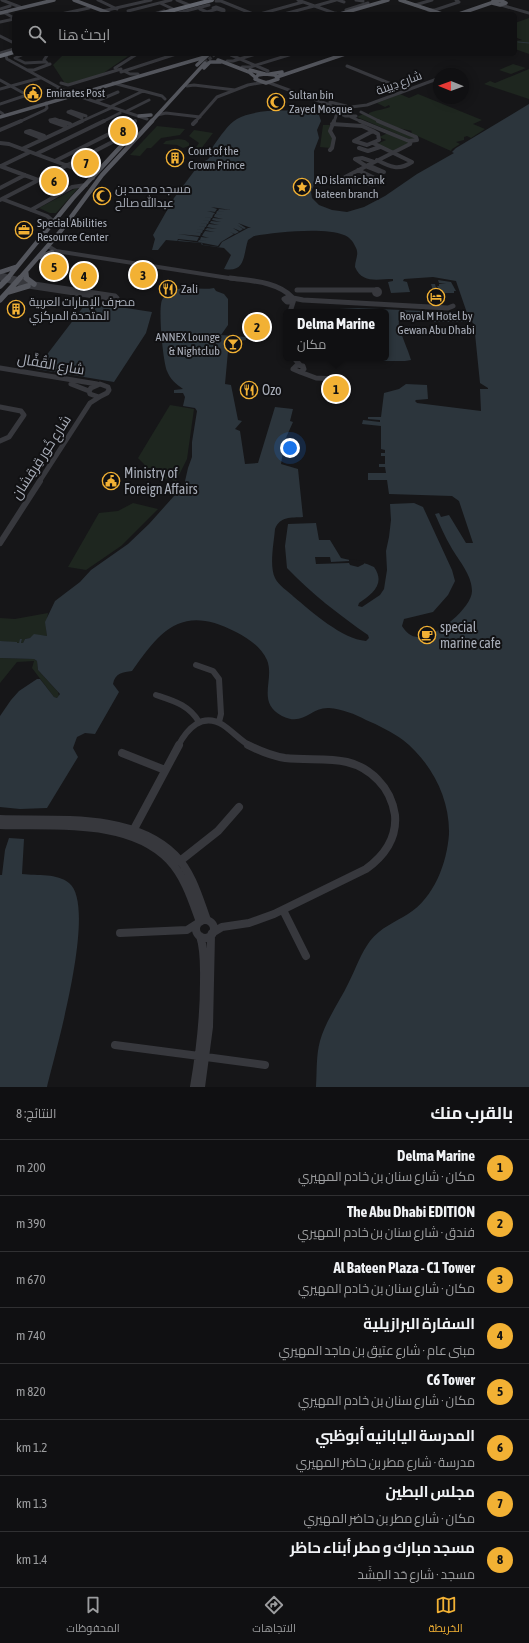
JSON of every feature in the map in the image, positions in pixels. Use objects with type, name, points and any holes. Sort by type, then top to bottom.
[{"type":"highway","points":[[163,12],[210,2]]},
{"type":"highway","points":[[173,12],[210,2]]},
{"type":"highway","points":[[0,56],[12,53]]},
{"type":"main road","points":[[0,12],[11,7],[20,7],[48,0]]},
{"type":"main road","points":[[0,12],[6,13],[54,0]]},
{"type":"main road","points":[[68,0],[86,8],[107,12]]},
{"type":"main road","points":[[74,0],[107,12]]},
{"type":"main road","points":[[464,12],[493,1],[503,0]]},
{"type":"main road","points":[[347,11],[369,4],[386,1],[398,1],[435,12]]},
{"type":"main road","points":[[347,11],[386,1]]},
{"type":"main road","points":[[398,1],[435,12]]},
{"type":"main road","points":[[493,1],[506,3]]},
{"type":"main road","points":[[493,1],[500,5]]},
{"type":"main road","points":[[477,12],[510,1]]},
{"type":"main road","points":[[66,92],[81,92],[194,56],[208,56],[233,62],[242,67],[268,73],[277,78]]},
{"type":"main road","points":[[174,66],[208,56],[249,72],[259,81],[266,82],[283,74],[339,56]]},
{"type":"main road","points":[[208,56],[213,61],[221,62]]},
{"type":"main road","points":[[1,114],[114,83],[121,83],[208,56]]},
{"type":"main road","points":[[0,300],[18,266],[61,213],[151,115],[165,97],[208,56]]},
{"type":"main road","points":[[0,286],[26,271],[38,258],[100,178],[157,114],[190,84],[208,56]]},
{"type":"main road","points":[[162,110],[208,56]]},
{"type":"main road","points":[[255,78],[268,73],[282,72],[331,56]]},
{"type":"main road","points":[[181,63],[192,63],[196,67]]},
{"type":"main road","points":[[79,98],[81,92]]},
{"type":"main road","points":[[1,114],[46,104],[62,97]]},
{"type":"main road","points":[[139,116],[151,115]]},
{"type":"main road","points":[[146,126],[147,119]]},
{"type":"main road","points":[[38,242],[38,249],[44,251]]},
{"type":"main road","points":[[38,258],[52,252]]},
{"type":"main road","points":[[10,279],[23,265],[25,258]]},
{"type":"main road","points":[[0,273],[18,266]]},
{"type":"main road","points":[[26,271],[26,278],[34,284]]},
{"type":"main road","points":[[3,294],[28,286]]},
{"type":"street","points":[[98,0],[116,8],[150,0]]},
{"type":"street","points":[[121,8],[128,11],[172,0]]},
{"type":"street","points":[[177,0],[188,5]]},
{"type":"street","points":[[292,12],[337,0],[344,2]]},
{"type":"street","points":[[356,0],[369,4]]},
{"type":"street","points":[[415,5],[432,0]]},
{"type":"street","points":[[435,12],[459,2],[456,0]]},
{"type":"street","points":[[1,1],[11,7]]},
{"type":"street","points":[[1,1],[11,7]]},
{"type":"street","points":[[266,12],[301,1],[330,12]]},
{"type":"street","points":[[107,12],[136,2],[144,2]]},
{"type":"street","points":[[210,2],[214,7],[225,12]]},
{"type":"street","points":[[181,12],[199,8],[210,2]]},
{"type":"street","points":[[162,12],[188,5],[210,2],[246,12]]},
{"type":"street","points":[[159,3],[173,9]]},
{"type":"street","points":[[328,3],[335,6]]},
{"type":"street","points":[[506,3],[529,12]]},
{"type":"street","points":[[342,8],[347,11],[369,4]]},
{"type":"street","points":[[352,5],[357,7]]},
{"type":"street","points":[[500,5],[529,12]]},
{"type":"street","points":[[214,7],[225,12]]},
{"type":"street","points":[[69,12],[86,8]]},
{"type":"street","points":[[147,8],[156,12]]},
{"type":"street","points":[[199,8],[207,12],[217,9]]},
{"type":"street","points":[[6,13],[12,17]]},
{"type":"street","points":[[0,22],[12,19]]},
{"type":"street","points":[[0,36],[12,42]]},
{"type":"street","points":[[0,56],[12,53]]},
{"type":"street","points":[[6,55],[7,59],[33,73],[62,92],[62,97],[79,98],[112,107]]},
{"type":"street","points":[[0,56],[66,92],[106,109],[120,113],[129,113],[142,122]]},
{"type":"street","points":[[17,56],[15,57],[16,59],[25,63],[44,62],[50,66]]},
{"type":"street","points":[[44,62],[47,56]]},
{"type":"street","points":[[120,70],[128,58],[132,56]]},
{"type":"street","points":[[61,83],[68,85],[173,56]]},
{"type":"street","points":[[233,56],[255,65],[268,73]]},
{"type":"street","points":[[233,62],[250,56]]},
{"type":"street","points":[[250,69],[255,65],[285,56]]},
{"type":"street","points":[[27,70],[50,66]]},
{"type":"street","points":[[33,73],[50,66]]},
{"type":"street","points":[[347,66],[406,90]]},
{"type":"street","points":[[120,70],[130,74],[138,74]]},
{"type":"street","points":[[120,70],[127,75],[127,77]]},
{"type":"street","points":[[0,89],[39,78]]},
{"type":"street","points":[[248,85],[255,78]]},
{"type":"street","points":[[277,78],[283,83],[334,104],[348,106],[361,111],[368,116],[417,138],[416,140],[411,141],[410,144],[349,174],[344,179],[352,184]]},
{"type":"street","points":[[0,80],[26,96],[0,104]]},
{"type":"street","name":"شارع دِيينة","points":[[348,106],[367,105],[433,80]]},
{"type":"street","points":[[193,124],[215,99],[248,85],[266,82],[278,84],[328,104],[337,115],[351,116],[360,114],[361,111]]},
{"type":"street","points":[[121,83],[165,97]]},
{"type":"street","points":[[190,84],[235,90]]},
{"type":"street","points":[[22,149],[143,91]]},
{"type":"street","points":[[97,101],[118,92]]},
{"type":"street","points":[[129,113],[148,100]]},
{"type":"street","points":[[89,101],[97,101],[147,119]]},
{"type":"street","points":[[0,130],[45,110],[47,108],[46,104]]},
{"type":"street","name":"شارع دِيينة","points":[[361,111],[367,105]]},
{"type":"street","points":[[330,150],[332,148],[334,138],[330,132],[332,124],[337,115],[348,106]]},
{"type":"street","points":[[162,110],[166,113]]},
{"type":"street","points":[[36,154],[120,113]]},
{"type":"street","points":[[157,114],[166,113],[200,117]]},
{"type":"street","points":[[37,142],[43,137],[65,126],[84,117],[96,114]]},
{"type":"street","points":[[351,116],[411,141]]},
{"type":"street","points":[[65,126],[50,120],[55,119],[70,124]]},
{"type":"street","points":[[55,161],[135,121]]},
{"type":"street","points":[[332,124],[361,126],[378,134],[380,139],[378,141]]},
{"type":"street","points":[[373,131],[354,141],[366,146],[378,141]]},
{"type":"street","points":[[378,134],[387,131]]},
{"type":"street","points":[[364,135],[378,141]]},
{"type":"street","points":[[1,199],[66,165],[117,141],[122,136]]},
{"type":"street","points":[[117,141],[125,142]]},
{"type":"street","points":[[0,143],[22,149],[66,165],[84,172],[93,178]]},
{"type":"street","points":[[367,166],[356,162],[355,159],[377,159],[396,168],[405,168],[412,162],[373,144]]},
{"type":"street","points":[[359,148],[368,151],[380,147]]},
{"type":"street","points":[[0,166],[30,152]]},
{"type":"street","points":[[0,166],[38,180]]},
{"type":"street","points":[[0,172],[7,169]]},
{"type":"street","points":[[349,174],[376,186],[383,182],[358,170]]},
{"type":"street","points":[[84,172],[99,171]]},
{"type":"street","points":[[0,188],[25,175]]},
{"type":"street","points":[[365,182],[375,178]]},
{"type":"street","points":[[31,210],[77,186],[86,185]]},
{"type":"street","points":[[1,199],[47,216],[54,222]]},
{"type":"street","points":[[47,216],[61,213]]},
{"type":"street","points":[[48,246],[56,251],[206,274],[278,287],[286,291],[290,299],[290,309]]},
{"type":"street","points":[[44,251],[274,288],[282,292],[290,299],[448,308],[454,306]]},
{"type":"street","points":[[160,269],[166,268],[206,274]]},
{"type":"street","points":[[0,273],[10,279],[28,286],[114,299],[117,298],[115,296],[10,279]]},
{"type":"street","points":[[298,290],[375,292]]},
{"type":"street","points":[[339,291],[339,302]]},
{"type":"street","points":[[287,309],[290,299]]},
{"type":"street","points":[[292,361],[294,366],[302,368]]},
{"type":"street","points":[[296,361],[310,375],[318,378],[336,379]]},
{"type":"street","name":"شارع القُفَّال","points":[[0,368],[97,384]]},
{"type":"street","name":"شارع القُفَّال","points":[[0,372],[76,385],[89,392]]},
{"type":"street","points":[[89,392],[94,396],[101,396],[107,393],[109,388],[105,385],[97,384],[92,386],[89,392],[90,404]]},
{"type":"street","name":"شارع خُور قِرقِشان","points":[[0,543],[90,404],[101,396]]},
{"type":"street","points":[[0,407],[21,411],[24,415],[9,438],[0,441]]},
{"type":"street","points":[[196,665],[213,672],[219,679],[218,698],[221,714],[219,722]]},
{"type":"street","points":[[156,695],[188,707],[195,714],[199,722]]},
{"type":"street","points":[[134,829],[185,733],[190,727],[199,722],[209,720],[219,722],[246,743],[267,753],[296,759],[337,759],[356,764],[376,777],[383,785],[391,800],[394,812],[394,830],[391,842],[381,857],[366,869],[283,910],[253,922],[222,927],[207,937],[187,930]]},
{"type":"street","points":[[122,753],[165,770]]},
{"type":"street","points":[[180,861],[218,831],[239,807]]},
{"type":"street","points":[[0,819],[106,823],[134,829],[159,841],[180,861],[198,891],[204,922]]},
{"type":"street","points":[[0,825],[112,830],[130,834],[160,850],[178,871],[204,922],[213,927],[211,934],[211,997],[203,1056],[194,1087]]},
{"type":"street","points":[[283,910],[306,956]]},
{"type":"street","points":[[120,933],[187,930],[204,922],[222,927]]},
{"type":"street","points":[[201,1087],[204,982],[203,948],[197,930],[204,922]]},
{"type":"street","points":[[115,1045],[203,1056],[264,1066]]},
{"type":"shaded area","points":[[529,18],[529,54],[517,50],[517,41],[522,40],[517,38],[517,22]]},
{"type":"shaded area","points":[[62,56],[128,56],[102,74],[66,85],[53,65]]},
{"type":"shaded area","points":[[513,64],[526,68],[511,74],[499,70]]},
{"type":"shaded area","points":[[529,69],[529,99],[484,84],[490,81],[495,83]]},
{"type":"shaded area","points":[[400,94],[409,98],[418,94],[433,100],[433,104],[443,104],[482,120],[473,124],[485,129],[471,138],[467,136],[464,137],[464,140],[456,142],[460,144],[451,151],[413,134],[411,132],[412,131],[398,128],[369,115],[369,113],[390,107],[389,105],[385,107],[377,103]]},
{"type":"shaded area","points":[[529,104],[529,1087],[316,1087],[320,1041],[329,1018],[349,982],[364,950],[378,932],[408,914],[425,899],[438,879],[442,868],[448,845],[448,821],[442,794],[430,770],[413,749],[403,740],[380,726],[348,712],[329,708],[317,710],[302,718],[290,719],[282,716],[274,710],[270,704],[268,697],[269,668],[267,660],[258,647],[241,634],[218,624],[201,620],[187,621],[175,625],[153,643],[132,671],[123,673],[116,677],[113,684],[119,692],[95,734],[85,733],[77,737],[73,748],[78,757],[47,808],[20,809],[0,807],[0,716],[19,691],[37,679],[40,679],[54,697],[57,698],[60,694],[38,670],[37,661],[34,659],[0,658],[0,641],[19,643],[20,639],[22,639],[21,643],[23,643],[25,639],[30,638],[34,634],[47,636],[45,622],[55,601],[80,582],[91,570],[128,544],[149,524],[174,496],[183,490],[192,457],[192,442],[197,411],[195,408],[183,406],[185,397],[183,393],[174,393],[174,390],[183,389],[170,376],[165,365],[161,324],[161,306],[162,300],[168,293],[173,290],[184,288],[214,288],[216,291],[224,294],[228,299],[228,325],[221,335],[246,337],[246,340],[228,343],[227,349],[233,350],[228,351],[225,384],[231,385],[238,420],[242,421],[235,429],[240,431],[245,464],[258,463],[275,407],[293,409],[290,421],[293,422],[285,440],[281,464],[298,469],[303,517],[286,518],[277,525],[275,529],[272,567],[278,583],[309,610],[337,630],[357,639],[366,641],[369,638],[368,635],[346,620],[287,568],[285,546],[288,524],[316,523],[319,540],[330,540],[341,558],[374,567],[379,579],[378,583],[373,592],[359,603],[358,606],[362,607],[380,595],[384,589],[387,570],[386,551],[391,520],[390,504],[414,503],[423,507],[452,570],[455,581],[448,595],[433,612],[404,619],[402,626],[413,636],[426,636],[434,633],[452,621],[466,606],[472,591],[470,579],[449,543],[435,514],[439,513],[441,517],[449,515],[466,543],[473,543],[459,501],[452,496],[389,494],[387,480],[368,480],[368,473],[386,473],[385,467],[379,467],[379,464],[385,464],[385,456],[381,456],[381,453],[385,453],[385,450],[381,449],[381,426],[362,424],[363,420],[380,422],[380,420],[368,419],[368,417],[381,417],[384,393],[399,389],[406,384],[427,385],[428,399],[416,400],[415,401],[417,403],[481,411],[480,389],[488,388],[480,383],[474,324],[472,322],[433,322],[430,318],[418,316],[415,319],[413,318],[415,316],[399,321],[411,360],[389,361],[389,309],[467,313],[456,281],[433,277],[404,279],[403,281],[407,282],[410,292],[391,293],[388,282],[393,281],[393,279],[376,280],[362,276],[355,267],[357,252],[353,242],[346,236],[325,231],[300,231],[254,236],[248,240],[240,266],[231,270],[224,269],[231,255],[224,248],[202,245],[201,243],[166,240],[158,250],[152,250],[155,239],[153,235],[174,198],[201,162],[210,157],[212,148],[224,131],[230,124],[245,115],[266,111],[289,111],[319,115],[321,121],[317,130],[319,138],[314,151],[314,185],[311,192],[312,198],[319,205],[332,210],[347,212],[364,207],[385,196],[417,174],[454,153],[452,152],[456,148]]},
{"type":"shaded area","points":[[363,114],[416,139],[411,140],[357,117]]},
{"type":"shaded area","points":[[323,125],[330,125],[329,133],[333,136],[331,148],[320,147]]},
{"type":"shaded area","points":[[157,126],[185,129],[180,135],[161,138],[151,148],[147,148],[140,156],[130,155]]},
{"type":"shaded area","points":[[194,130],[213,133],[197,154],[192,153],[199,143],[189,136]]},
{"type":"shaded area","points":[[388,133],[411,142],[392,151],[377,144],[386,140],[379,137]]},
{"type":"shaded area","points":[[178,139],[185,140],[189,143],[189,146],[183,148],[177,145],[163,144],[166,141]]},
{"type":"shaded area","points":[[80,186],[56,213],[50,213],[39,208]]},
{"type":"shaded area","points":[[438,280],[451,282],[456,291],[454,291],[454,293],[437,293],[433,290],[431,284],[435,284],[436,288],[438,288],[437,286],[439,286],[439,284],[446,284],[439,283]]},
{"type":"shaded area","points":[[87,302],[152,312],[146,333],[114,382],[36,369]]},
{"type":"shaded area","points":[[358,308],[380,309],[339,309]]},
{"type":"shaded area","points":[[170,405],[194,409],[187,459],[176,481],[150,475],[144,464],[138,458]]},
{"type":"shaded area","points":[[133,503],[158,509],[121,546],[86,570],[68,567],[99,513],[118,511]]},
{"type":"shaded area","points":[[48,613],[46,625],[47,636],[35,635],[25,639],[23,643],[21,643],[22,639],[19,643],[0,641],[0,618],[15,619]]},
{"type":"shaded area","points":[[0,658],[34,659],[37,661],[38,670],[58,692],[59,696],[57,698],[54,697],[32,668],[34,661],[17,662],[0,683]]},
{"type":"shaded area","points":[[9,838],[24,839],[22,874],[53,876],[64,880],[69,883],[77,897],[79,920],[77,949],[72,981],[47,1087],[0,1087],[0,875],[2,875],[5,850]]},
{"type":"pier","points":[[211,207],[231,210],[219,209],[218,211],[227,212],[217,211],[216,214],[225,215],[215,214],[214,217],[223,219],[213,218],[212,220],[221,222],[211,221],[210,223],[219,225],[209,224],[207,227],[217,229],[207,228],[205,230],[215,232],[205,231],[202,236],[209,238],[201,237],[200,240],[207,241],[199,240],[198,242],[218,246],[221,242],[234,234],[230,232],[235,234],[239,232],[233,228],[240,231],[243,229],[237,225],[244,229],[246,228],[238,223],[251,228],[248,228],[222,242],[219,247],[202,245],[203,244],[201,243],[177,241],[178,239],[197,241],[199,237],[178,234],[200,236],[201,233],[194,232],[202,233],[203,230],[195,229],[204,230],[205,227],[197,226],[206,227],[207,224],[199,223],[208,224],[209,221],[201,220],[210,221],[211,218],[203,217],[212,218],[215,213],[207,211],[215,212],[217,209]]},
{"type":"pier","points":[[315,557],[330,557],[331,562],[349,561],[349,559],[364,561],[364,564],[358,567],[350,565],[349,563],[316,564]]},
{"type":"waterway","points":[[518,42],[529,43]]},
{"type":"tunnel","points":[[205,63],[213,56]]},
{"type":"place","name":"Emirates Post","points":[[33,93]]},
{"type":"place","name":"Sultan bin Zayed Mosque","points":[[276,102]]},
{"type":"place","name":"مسجد مبارك و مطر أبناء حاظر","points":[[123,131]]},
{"type":"place","name":"Court of the Crown Prince","points":[[175,158]]},
{"type":"place","name":"مجلس البطين","points":[[86,163]]},
{"type":"place","name":"المدرسة اليابانيه أبوظبي","points":[[54,181]]},
{"type":"place","name":"AD islamic bank bateen branch","points":[[302,187]]},
{"type":"place","name":"مسجد محمد بن عبدالله صالح","points":[[102,196]]},
{"type":"place","name":"Special Abilities Resource Center","points":[[24,230]]},
{"type":"place","name":"C6 Tower","points":[[54,267]]},
{"type":"place","name":"Al Bateen Plaza - C1 Tower","points":[[143,275]]},
{"type":"place","name":"السفارة البرازيلية","points":[[84,276]]},
{"type":"place","name":"Zali","points":[[168,289]]},
{"type":"place","name":"Royal M Hotel by Gewan Abu Dhabi","points":[[436,297]]},
{"type":"place","name":"مصرف الإمارات العربية المتحدة المركزي","points":[[16,309]]},
{"type":"place","name":"The Abu Dhabi EDITION","points":[[257,327]]},
{"type":"place","name":"ANNEX Lounge & Nightclub","points":[[233,344]]},
{"type":"place","name":"Delma Marine","points":[[336,389]]},
{"type":"place","name":"Ozo","points":[[249,390]]},
{"type":"place","name":"Ministry of Foreign Affairs","points":[[111,481]]},
{"type":"place","name":"special marine cafe","points":[[427,635]]}]
